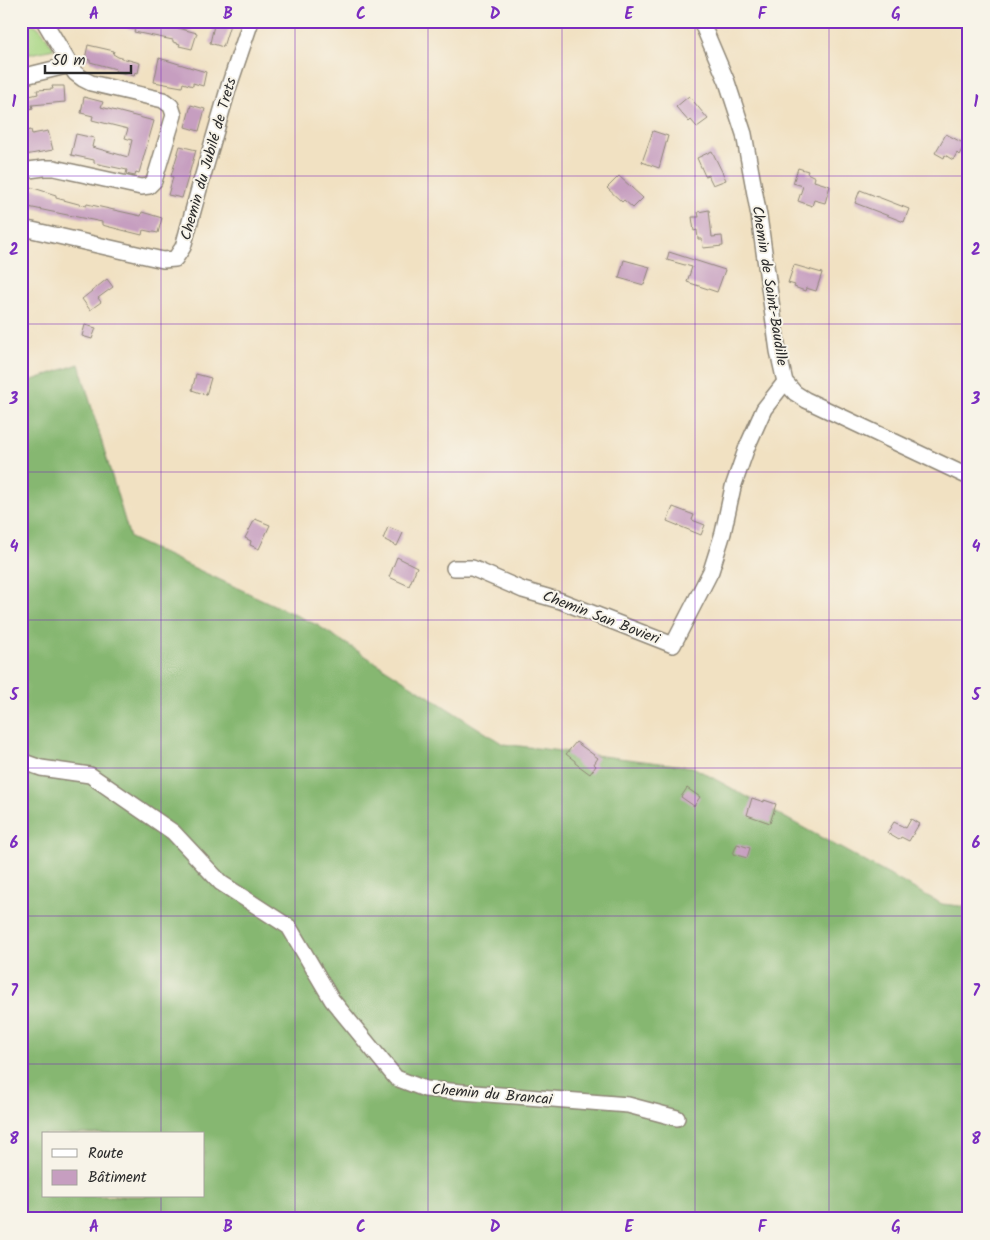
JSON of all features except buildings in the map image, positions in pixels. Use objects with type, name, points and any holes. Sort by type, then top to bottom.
[{"type":"street","points":[[21,171],[54,168],[145,187],[154,181],[174,115],[171,106],[163,100],[91,83],[75,73],[44,21]]},
{"type":"street","name":"Chemin du Jubilé de Trets","points":[[21,229],[164,260],[175,259],[183,247],[229,86],[251,21]]},
{"type":"street","name":"Chemin de Saint-Baudille","points":[[701,21],[728,82],[744,134],[778,351],[785,382],[795,393],[806,400],[969,477]]},
{"type":"street","points":[[21,77],[70,65]]},
{"type":"street","name":"Chemin San Bovieri","points":[[454,568],[472,568],[523,590],[561,600],[673,646],[711,571],[723,533],[734,486],[747,447],[764,409],[785,382]]},
{"type":"street","name":"Chemin du Brancai","points":[[21,761],[41,768],[90,775],[173,832],[221,883],[289,927],[332,1000],[396,1078],[425,1089],[628,1105],[677,1118]]},
{"type":"green space","points":[[21,21],[37,26],[54,49],[21,56]]},
{"type":"green space","points":[[79,364],[130,538],[317,625],[503,744],[693,767],[942,904],[969,907],[969,1219],[21,1219],[21,384]]}]
